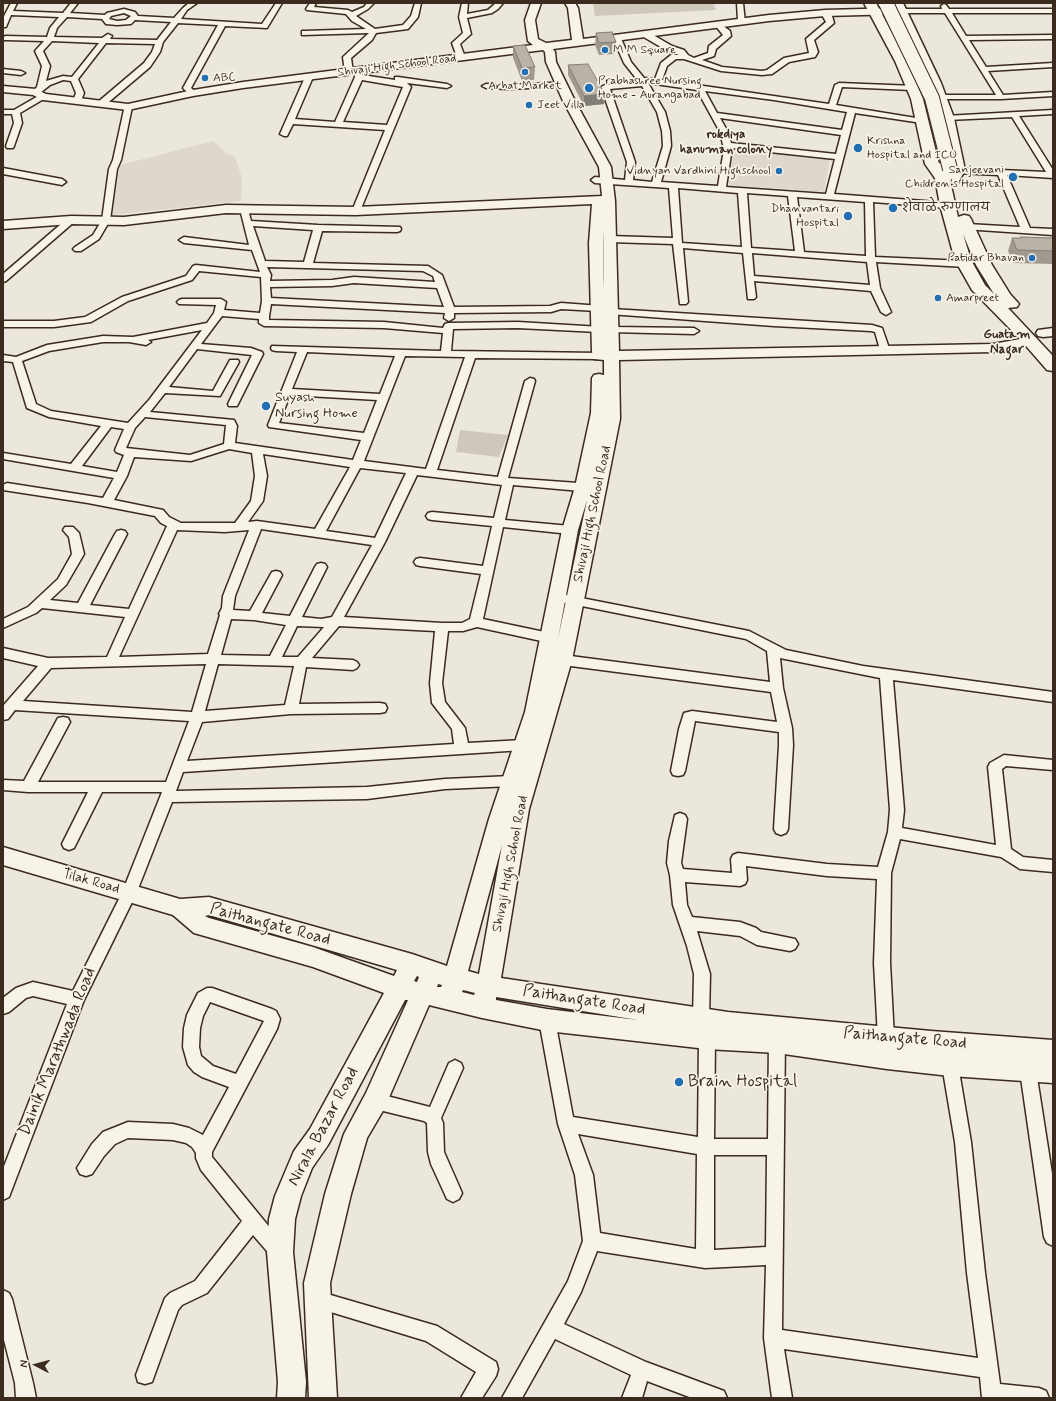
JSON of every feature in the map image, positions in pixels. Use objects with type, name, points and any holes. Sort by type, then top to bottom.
[{"type":"highway","points":[[886,3],[932,98],[948,173],[947,205],[966,264],[978,287],[1045,337]]},
{"type":"highway","points":[[874,6],[921,92],[967,227],[984,265],[1004,297],[1045,337],[1053,366]]},
{"type":"main road","points":[[874,6],[901,61],[912,88],[922,121],[932,164],[948,173],[948,118],[899,7]]},
{"type":"street","points":[[3,25],[14,3]]},
{"type":"street","points":[[40,93],[46,66],[39,51],[50,39],[54,28],[75,3]]},
{"type":"street","points":[[124,12],[130,3]]},
{"type":"street","points":[[101,104],[147,66],[156,52],[159,42],[185,9],[194,3]]},
{"type":"street","points":[[106,16],[106,20],[117,23],[128,22],[134,18],[264,26],[279,3]]},
{"type":"street","points":[[313,3],[309,9],[348,12],[355,19],[374,31]]},
{"type":"street","points":[[351,15],[366,8],[371,3]]},
{"type":"street","points":[[305,33],[374,31],[405,27],[414,17],[418,3]]},
{"type":"street","points":[[462,57],[456,44],[467,34],[463,17],[465,3]]},
{"type":"street","points":[[463,17],[490,12],[500,3]]},
{"type":"street","points":[[536,3],[530,20],[536,45],[617,38],[742,21],[825,13],[874,6],[947,11],[1053,11]]},
{"type":"street","points":[[570,3],[573,8],[578,42]]},
{"type":"street","points":[[740,3],[742,21]]},
{"type":"street","points":[[942,3],[1001,97]]},
{"type":"street","points":[[10,13],[106,16],[113,13],[124,12],[133,13],[134,18]]},
{"type":"street","points":[[658,82],[664,65],[674,57],[685,57],[721,69],[766,73],[787,60],[814,54],[810,39],[830,23],[829,18],[825,13]]},
{"type":"street","points":[[74,79],[117,23]]},
{"type":"street","points":[[194,93],[187,88],[222,24]]},
{"type":"street","points":[[695,60],[710,54],[712,48],[727,36],[718,24]]},
{"type":"street","points":[[338,124],[355,73],[347,57],[374,31]]},
{"type":"street","points":[[645,34],[669,48],[681,52],[685,57]]},
{"type":"street","points":[[617,38],[628,63],[643,82],[661,112],[666,131],[667,146],[656,183]]},
{"type":"street","points":[[964,38],[1049,39]]},
{"type":"street","points":[[4,39],[159,42]]},
{"type":"street","name":"Shivaji High School Road","points":[[482,1008],[488,986],[519,809],[564,654],[575,600],[606,356],[605,310],[610,238],[602,192],[594,171],[549,85],[538,60],[536,45]]},
{"type":"street","name":"Shivaji High School Road","points":[[3,90],[40,93],[77,101],[128,107],[194,93],[309,77],[355,73],[379,68],[536,45],[550,52],[551,62],[569,101],[605,167],[596,243],[605,310]]},
{"type":"street","points":[[983,70],[1053,65]]},
{"type":"street","points":[[379,68],[388,78],[447,86]]},
{"type":"street","points":[[3,71],[21,73]]},
{"type":"street","points":[[355,73],[406,85],[407,87],[357,208]]},
{"type":"street","points":[[284,134],[309,77]]},
{"type":"street","points":[[3,112],[16,112],[40,93],[47,83],[63,78],[74,79]]},
{"type":"street","points":[[74,79],[80,93],[77,101]]},
{"type":"street","points":[[629,182],[631,162],[605,87],[643,82],[658,82],[832,106],[922,121]]},
{"type":"street","points":[[486,86],[514,87],[549,85]]},
{"type":"street","points":[[832,106],[839,85],[912,88]]},
{"type":"street","points":[[699,87],[724,132],[728,149],[722,188]]},
{"type":"street","points":[[940,97],[1001,97],[1053,94]]},
{"type":"street","points":[[78,248],[96,237],[106,220],[113,170],[117,160],[128,107]]},
{"type":"street","points":[[829,197],[852,109]]},
{"type":"street","points":[[10,146],[18,123],[16,112]]},
{"type":"street","points":[[948,118],[1053,112]]},
{"type":"street","points":[[1014,114],[1052,175]]},
{"type":"street","points":[[714,115],[846,133]]},
{"type":"street","points":[[290,121],[389,128]]},
{"type":"street","points":[[727,145],[839,157]]},
{"type":"street","points":[[3,171],[62,182]]},
{"type":"street","points":[[948,173],[1001,172],[1052,175]]},
{"type":"street","points":[[1001,172],[1026,230]]},
{"type":"street","points":[[3,225],[71,220],[124,221],[226,209],[357,208],[602,192],[629,182],[947,205]]},
{"type":"street","points":[[673,184],[683,302]]},
{"type":"street","points":[[742,190],[751,297]]},
{"type":"street","points":[[792,194],[800,255]]},
{"type":"street","points":[[869,200],[871,259],[875,288],[886,312]]},
{"type":"street","points":[[106,220],[227,206],[357,208]]},
{"type":"street","points":[[244,209],[265,280],[267,301],[264,323],[384,325],[448,328],[518,325],[694,331]]},
{"type":"street","points":[[3,279],[71,220]]},
{"type":"street","points":[[248,223],[318,228],[397,229]]},
{"type":"street","points":[[967,227],[1053,232]]},
{"type":"street","points":[[308,264],[318,228]]},
{"type":"street","points":[[610,238],[800,255],[966,264]]},
{"type":"street","points":[[184,240],[255,248]]},
{"type":"street","points":[[261,264],[425,268],[437,275],[450,310],[446,354]]},
{"type":"street","points":[[3,324],[54,324],[88,320],[125,299],[189,278],[196,268],[265,280],[332,283],[354,280],[441,285]]},
{"type":"street","points":[[750,278],[875,288]]},
{"type":"street","points":[[267,301],[450,310],[551,309],[561,306],[774,323],[872,328],[879,330],[885,350]]},
{"type":"street","points":[[182,302],[221,302],[219,313],[211,325],[162,390],[130,427],[120,450],[130,453],[191,458],[229,446],[357,464],[505,482],[590,488]]},
{"type":"street","points":[[219,313],[264,316]]},
{"type":"street","points":[[3,358],[17,360],[46,348],[103,339],[132,339],[211,325]]},
{"type":"street","points":[[276,348],[471,355],[606,356],[993,348],[1045,337]]},
{"type":"street","points":[[132,339],[146,342]]},
{"type":"street","points":[[195,346],[245,350],[258,354],[233,404]]},
{"type":"street","points":[[303,350],[287,392],[272,425],[367,437]]},
{"type":"street","points":[[318,534],[357,464],[401,352]]},
{"type":"street","points":[[430,473],[471,355]]},
{"type":"street","points":[[17,360],[31,406],[49,414],[130,427]]},
{"type":"street","points":[[162,390],[216,394],[234,362]]},
{"type":"street","points":[[476,622],[498,522],[505,482],[530,381]]},
{"type":"street","points":[[287,392],[383,397]]},
{"type":"street","points":[[142,414],[230,422],[232,426],[229,446]]},
{"type":"street","points":[[75,468],[108,424]]},
{"type":"street","points":[[238,527],[257,501],[261,476],[257,450]]},
{"type":"street","points":[[107,502],[121,476],[130,453]]},
{"type":"street","points":[[3,456],[121,476]]},
{"type":"street","points":[[291,709],[301,662],[336,621],[379,542],[413,471]]},
{"type":"street","points":[[7,488],[107,502],[159,514],[166,520],[179,527],[238,527],[257,525],[379,542]]},
{"type":"street","name":"Shivaji High School Road","points":[[449,1000],[434,972],[499,818],[535,712],[570,530],[590,488]]},
{"type":"street","points":[[432,516],[570,530]]},
{"type":"street","points":[[111,661],[174,524]]},
{"type":"street","name":"Dainik Marathwada Road","points":[[3,1191],[77,999],[129,894],[169,792],[197,717],[229,596],[257,525]]},
{"type":"street","points":[[3,624],[32,610],[62,582],[78,554],[75,536],[69,530]]},
{"type":"street","points":[[82,608],[121,534]]},
{"type":"street","points":[[420,562],[487,571]]},
{"type":"street","points":[[273,662],[292,621],[321,567]]},
{"type":"street","points":[[254,616],[276,575]]},
{"type":"street","points":[[556,597],[749,635],[783,654],[863,671],[1053,697]]},
{"type":"street","points":[[40,603],[132,614]]},
{"type":"street","points":[[225,614],[292,621],[336,621],[442,627],[463,627],[476,622],[549,638],[564,654],[777,688]]},
{"type":"street","points":[[442,627],[436,683],[439,703],[458,728],[462,749]]},
{"type":"street","points":[[773,648],[777,688],[785,728],[786,745],[780,829]]},
{"type":"street","points":[[3,653],[48,663],[212,659],[353,665]]},
{"type":"street","points":[[3,715],[48,663]]},
{"type":"street","points":[[886,674],[897,810],[895,832],[884,873],[882,963],[886,1038]]},
{"type":"street","points":[[12,705],[197,717],[291,709],[380,708]]},
{"type":"street","points":[[678,771],[689,717],[692,716],[785,728]]},
{"type":"street","points":[[28,787],[63,722]]},
{"type":"street","points":[[178,767],[523,745]]},
{"type":"street","points":[[1004,852],[995,767],[1004,760],[1053,765]]},
{"type":"street","points":[[3,785],[28,787],[98,787],[169,792],[367,793],[445,784],[511,781]]},
{"type":"street","points":[[69,844],[98,787]]},
{"type":"street","points":[[680,819],[674,863],[677,874],[680,905],[687,923],[702,974],[706,1147],[705,1259]]},
{"type":"street","points":[[895,832],[1004,852],[1020,863],[1053,866]]},
{"type":"street","name":"Tilak Road","points":[[3,856],[180,908]]},
{"type":"street","points":[[677,874],[740,880],[738,859],[826,870],[884,873]]},
{"type":"street","name":"Paithangate Road","points":[[180,908],[209,906],[434,972],[488,986],[704,1029]]},
{"type":"street","name":"Paithangate Road","points":[[180,908],[202,926],[313,957],[410,991],[482,1008],[547,1020],[778,1034],[886,1038],[1053,1051]]},
{"type":"street","points":[[687,923],[740,929],[749,932],[757,938],[790,944]]},
{"type":"street","name":"Nirala Bazar Road","points":[[291,1398],[292,1382],[280,1252],[282,1219],[288,1196],[303,1160],[410,991],[434,972]]},
{"type":"street","points":[[3,1007],[22,993],[33,989],[77,999]]},
{"type":"street","name":"Nirala Bazar Road","points":[[323,1398],[317,1283],[338,1194],[356,1134],[374,1101],[410,991]]},
{"type":"street","points":[[240,1083],[208,1072],[200,1067],[194,1060],[191,1047],[192,1028],[195,1015],[207,995],[212,994],[266,1014],[272,1019],[271,1024],[240,1083],[204,1151],[204,1158],[207,1164],[253,1221],[280,1252]]},
{"type":"street","points":[[512,1398],[575,1286],[592,1241],[584,1174],[566,1124],[547,1020]]},
{"type":"street","points":[[778,1034],[773,1338],[782,1398]]},
{"type":"street","name":"Paithangate Road","points":[[778,1034],[887,1058],[950,1065],[1053,1072]]},
{"type":"street","points":[[950,1065],[963,1142],[976,1273],[992,1396],[1039,1398]]},
{"type":"street","points":[[433,1118],[455,1068]]},
{"type":"street","points":[[1028,1071],[1053,1237]]},
{"type":"street","points":[[374,1101],[428,1114],[433,1118],[435,1123],[436,1152],[454,1193]]},
{"type":"street","points":[[566,1124],[706,1147],[776,1147]]},
{"type":"street","points":[[86,1168],[98,1150],[109,1138],[118,1132],[128,1130],[173,1132],[189,1136],[198,1141],[204,1151]]},
{"type":"street","points":[[144,1375],[171,1304],[176,1299],[201,1287],[253,1221]]},
{"type":"street","points":[[592,1241],[705,1259],[775,1256]]},
{"type":"street","points":[[3,1299],[24,1383],[26,1398]]},
{"type":"street","points":[[317,1300],[430,1333],[489,1369],[471,1398]]},
{"type":"street","points":[[552,1328],[642,1370],[717,1398]]},
{"type":"street","points":[[773,1338],[988,1369]]},
{"type":"street","points":[[632,1398],[642,1370]]},
{"type":"shaded area","points":[[593,3],[713,3],[716,10],[595,16]]},
{"type":"shaded area","points":[[213,141],[226,153],[235,157],[242,178],[241,201],[112,215],[120,165]]},
{"type":"shaded area","name":"Vidnyan Vardhini Highschool","points":[[734,148],[830,158],[824,192],[729,185]]},
{"type":"shaded area","points":[[460,430],[508,435],[499,457],[456,452]]},
{"type":"building","points":[[612,32],[616,42],[599,43],[596,33]]},
{"type":"building","points":[[525,45],[535,67],[522,68],[513,46]]},
{"type":"building","points":[[588,64],[605,94],[584,96],[568,65]]},
{"type":"building","points":[[1012,238],[1053,238],[1053,251],[1017,250]]},
{"type":"place","name":"M M Square","points":[[605,50]]},
{"type":"place","name":"Arhat Market","points":[[525,72]]},
{"type":"place","name":"ABC","points":[[205,78]]},
{"type":"place","name":"Prabhashree Nursing Home - Aurangabad","points":[[589,88]]},
{"type":"place","name":"Jeet Villa","points":[[529,105]]},
{"type":"place","name":"Krishna Hospital and ICU","points":[[858,148]]},
{"type":"place","name":"Vidnyan Vardhini Highschool","points":[[779,171]]},
{"type":"place","name":"Sanjeevani Children's Hospital","points":[[1013,177]]},
{"type":"place","name":"शेवाळे रुग्णालय","points":[[893,208]]},
{"type":"place","name":"Dhanvantari Hospital","points":[[848,216]]},
{"type":"place","name":"Patidar Bhavan","points":[[1032,258]]},
{"type":"place","name":"Amarpreet","points":[[938,298]]},
{"type":"place","name":"Suyash Nursing Home","points":[[266,406]]},
{"type":"place","name":"Brain Hospital","points":[[679,1082]]},
{"type":"district","name":"rokdiya hanuman colony","points":[[726,142]]},
{"type":"district","name":"Guatam Nagar","points":[[1007,342]]}]
